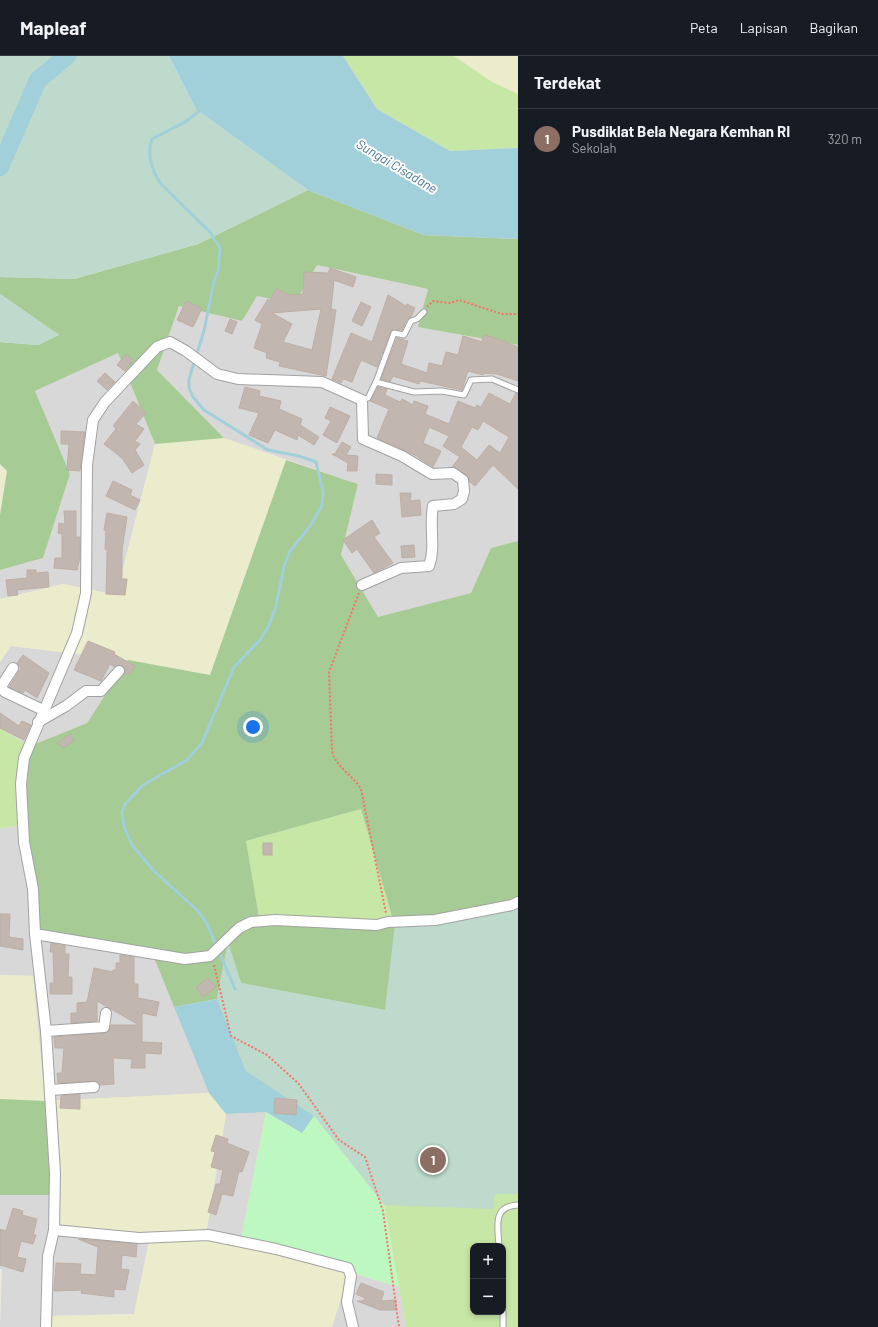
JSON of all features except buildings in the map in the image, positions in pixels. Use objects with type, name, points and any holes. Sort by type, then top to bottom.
[{"type":"street","points":[[46,1327],[48,1256],[54,1230],[55,1173],[46,1032],[35,934],[33,889],[24,842],[21,784],[24,758],[43,710],[53,691],[77,633],[86,593],[87,465],[93,420],[105,402],[157,347],[170,342],[186,351],[217,374],[238,380],[322,382],[362,400],[363,439],[402,456],[432,474],[454,473],[463,480],[464,492],[462,499],[454,504],[433,506],[430,521],[432,556],[429,566],[401,568],[362,585]]},
{"type":"street","points":[[13,668],[2,685],[4,692],[43,710]]},
{"type":"street","points":[[38,722],[66,706],[86,691],[101,691],[119,671]]},
{"type":"street","points":[[35,934],[185,959],[210,956],[239,928],[251,922],[275,920],[377,925],[388,922],[435,920],[512,905],[518,902]]},
{"type":"street","points":[[46,1032],[104,1027],[106,1013]]},
{"type":"street","points":[[50,1090],[94,1087]]},
{"type":"street","points":[[54,1230],[139,1238],[208,1235],[276,1249],[348,1268],[351,1276],[347,1302],[354,1327]]},
{"type":"lane","points":[[362,400],[368,398],[376,382],[394,333],[404,335],[411,321],[417,319],[424,312]]},
{"type":"lane","points":[[376,382],[414,392],[442,391],[464,395],[471,380],[492,380],[518,390]]},
{"type":"lane","points":[[499,1243],[498,1220],[503,1209],[509,1206],[518,1205]]},
{"type":"lane","points":[[503,1315],[504,1327]]},
{"type":"path","points":[[424,312],[427,305],[434,301],[450,303],[460,300],[502,314],[518,314]]},
{"type":"path","points":[[362,585],[329,672],[332,750],[333,758],[361,789],[388,922]]},
{"type":"path","points":[[210,956],[215,968],[231,1036],[267,1054],[298,1083],[338,1140],[365,1157],[383,1211],[399,1327]]},
{"type":"shaded area","points":[[317,265],[428,289],[419,327],[518,345],[518,541],[491,548],[471,593],[377,618],[341,555],[358,484],[224,438],[157,370],[179,306],[242,321],[257,296],[294,304]]},
{"type":"shaded area","points":[[118,353],[155,444],[116,595],[63,584],[0,599],[0,570],[43,558],[70,474],[35,391]]},
{"type":"shaded area","points":[[11,646],[128,660],[87,723],[30,746],[0,729],[0,662]]},
{"type":"shaded area","points":[[24,824],[40,930],[155,960],[209,1093],[45,1101],[33,976],[0,975],[0,829]]},
{"type":"shaded area","points":[[266,1112],[241,1239],[205,1240],[226,1114]]},
{"type":"shaded area","points":[[0,1195],[55,1195],[149,1241],[134,1314],[47,1316],[46,1327],[0,1327],[2,1269],[0,1269]]},
{"type":"shaded area","points":[[349,1272],[399,1287],[406,1327],[332,1327]]},
{"type":"green space","points":[[0,56],[169,56],[196,109],[308,190],[198,244],[74,279],[0,277]]},
{"type":"green space","points":[[343,56],[454,56],[492,82],[518,94],[518,148],[450,151],[377,109]]},
{"type":"green space","points":[[454,56],[518,56],[518,94],[492,82]]},
{"type":"green space","points":[[308,190],[424,235],[518,239],[518,345],[418,327],[428,289],[317,265],[294,304],[257,296],[242,321],[179,306],[157,370],[224,438],[155,444],[118,353],[35,391],[70,474],[43,558],[0,570],[0,515],[7,471],[0,464],[0,342],[38,345],[59,335],[0,294],[0,277],[74,279],[198,244]]},
{"type":"green space","points":[[0,294],[59,335],[38,345],[0,342]]},
{"type":"green space","points":[[224,438],[286,460],[210,675],[128,660],[11,646],[0,662],[0,599],[63,584],[116,595],[155,444]]},
{"type":"green space","points":[[286,460],[358,484],[341,555],[378,617],[471,593],[491,548],[518,541],[518,906],[385,1010],[241,983],[228,943],[217,999],[174,1007],[155,960],[40,930],[24,824],[30,746],[87,723],[128,660],[210,675]],"holes":[[[361,809],[394,923],[260,923],[246,841]]]},
{"type":"green space","points":[[0,464],[7,471],[0,515]]},
{"type":"green space","points":[[0,729],[30,746],[24,824],[0,829]]},
{"type":"green space","points":[[361,809],[395,923],[518,906],[518,1327],[406,1327],[384,1205],[314,1116],[246,1071],[217,999],[260,923],[246,841]]},
{"type":"green space","points":[[518,906],[518,1194],[495,1194],[493,1209],[384,1205],[314,1116],[246,1071],[217,999],[228,942],[241,983],[385,1010],[395,923]]},
{"type":"green space","points":[[0,975],[33,976],[45,1101],[0,1099]]},
{"type":"green space","points":[[209,1093],[226,1114],[205,1240],[241,1239],[349,1272],[332,1327],[46,1327],[47,1316],[134,1314],[149,1241],[54,1232],[45,1101]]},
{"type":"green space","points":[[0,1099],[45,1101],[55,1195],[0,1195]]},
{"type":"green space","points":[[266,1112],[301,1133],[314,1116],[384,1205],[399,1287],[241,1239]]},
{"type":"water","name":"Sungai Cisadane","points":[[169,56],[343,56],[377,109],[450,151],[518,148],[518,239],[424,235],[308,190],[196,109]]},
{"type":"water","points":[[217,999],[246,1071],[314,1116],[302,1133],[266,1112],[226,1114],[209,1093],[174,1007]]},
{"type":"waterway","points":[[0,167],[38,80],[67,56]]},
{"type":"waterway","points":[[202,109],[185,122],[152,139],[150,146],[150,158],[154,172],[160,183],[210,232],[220,248],[218,271],[214,281],[204,331],[189,379],[189,388],[193,397],[204,410],[268,450],[299,456],[316,462],[323,492],[322,505],[311,525],[290,551],[284,566],[276,606],[269,625],[260,640],[234,667],[202,743],[187,760],[143,785],[125,804],[122,812],[124,827],[132,845],[154,871],[197,910],[206,922],[235,989]]},
{"type":"place","name":"Pusdiklat Bela Negara Kemhan RI","points":[[433,1160]]}]
